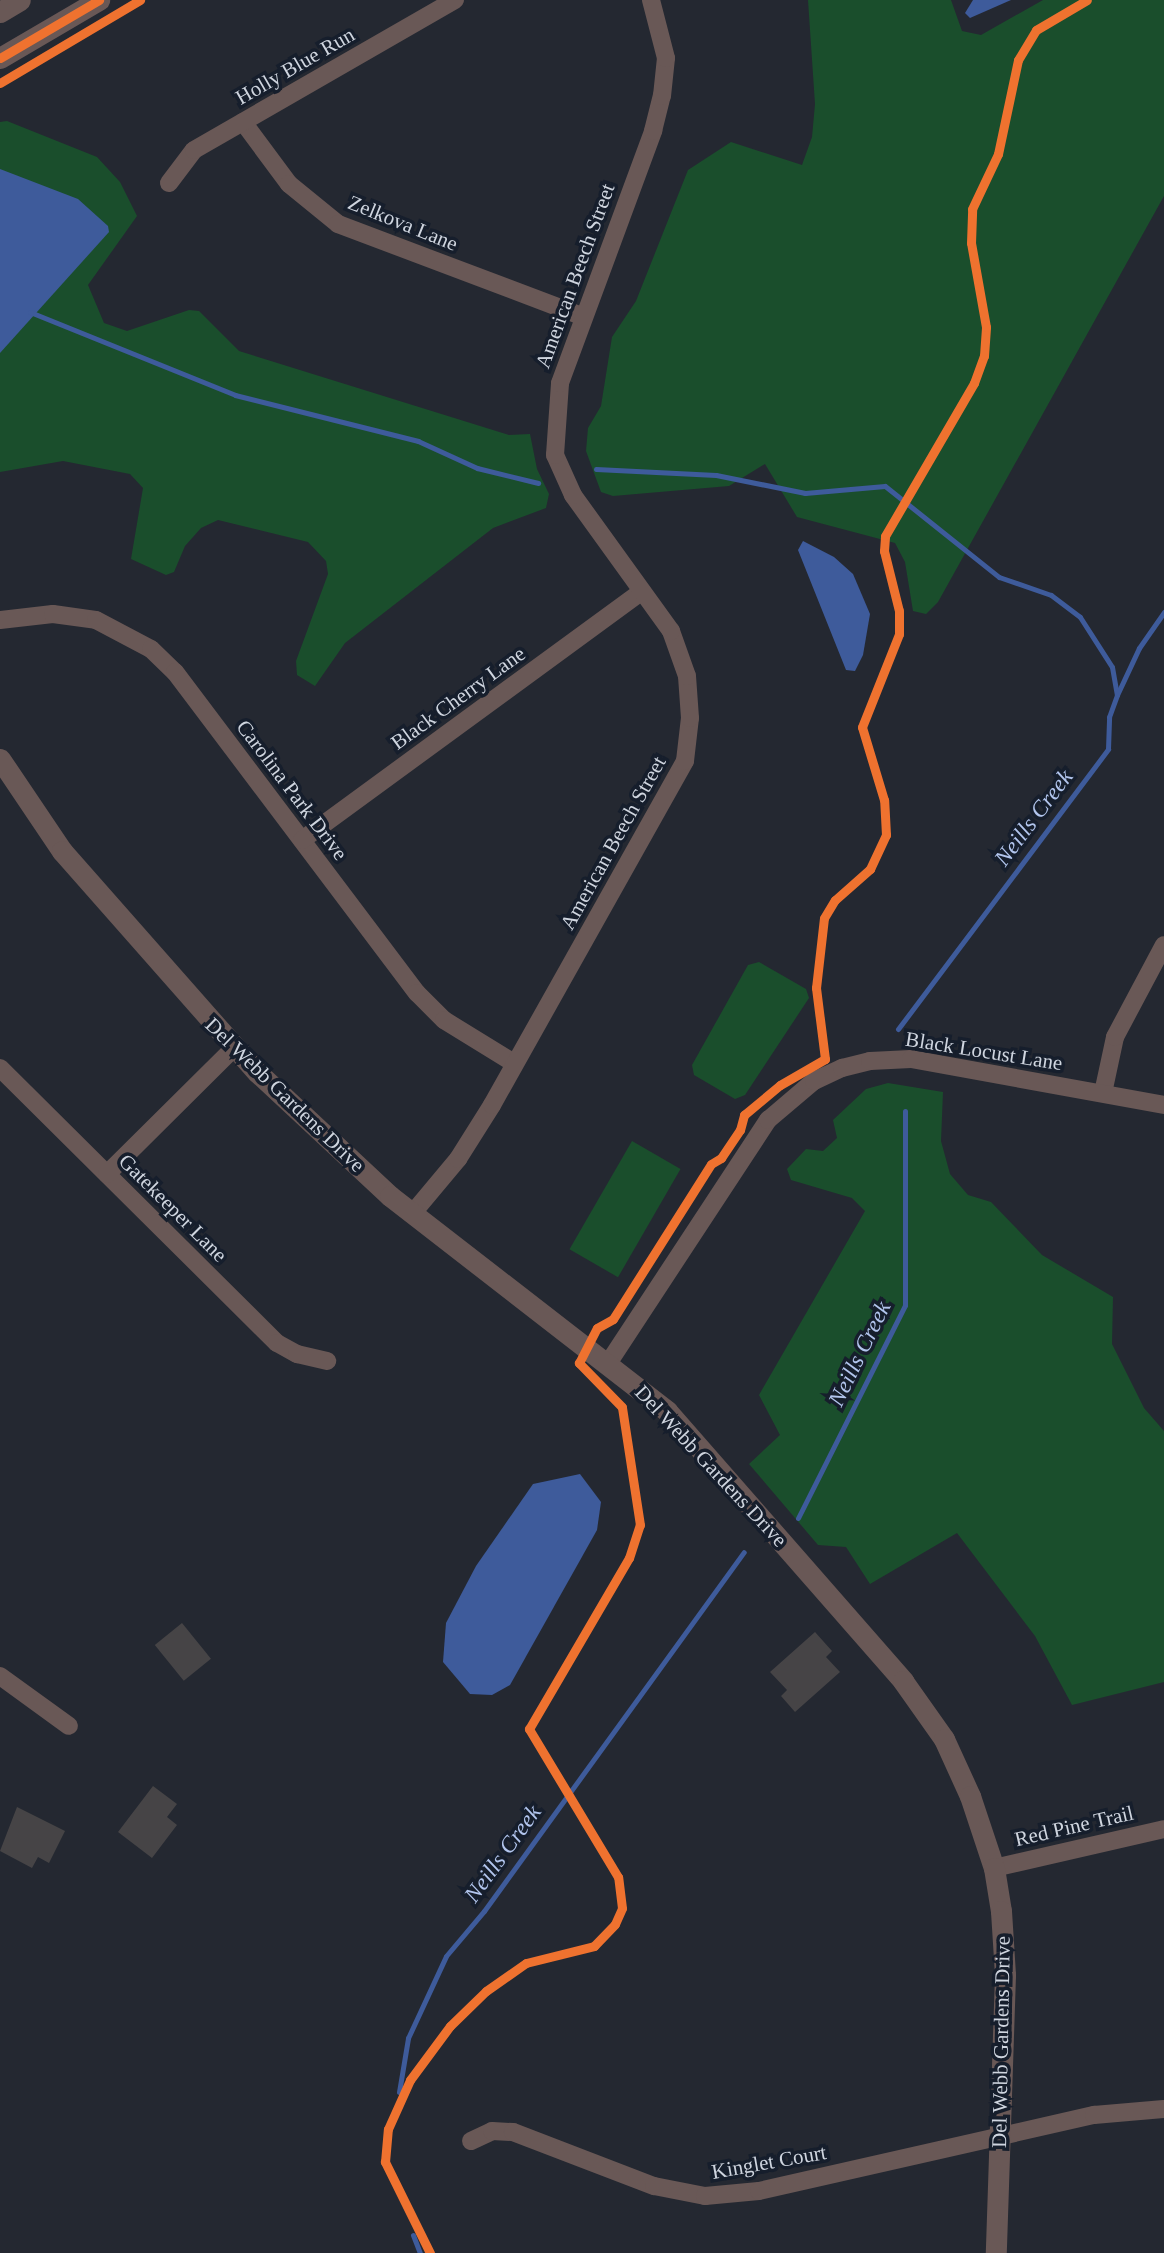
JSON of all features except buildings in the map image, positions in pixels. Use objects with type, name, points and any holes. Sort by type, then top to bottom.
[{"type":"street","points":[[0,12],[20,0]]},
{"type":"street","points":[[0,58],[99,0]]},
{"type":"street","name":"Holly Blue Run","points":[[169,183],[194,150],[455,0]]},
{"type":"street","name":"American Beech Street","points":[[412,1214],[458,1159],[685,761],[690,718],[687,677],[671,631],[573,495],[555,455],[560,383],[582,316],[653,131],[662,96],[666,58],[652,0]]},
{"type":"street","name":"Zelkova Lane","points":[[243,122],[289,184],[338,224],[582,316]]},
{"type":"street","name":"Black Cherry Lane","points":[[302,840],[641,592]]},
{"type":"street","name":"Carolina Park Drive","points":[[0,620],[53,614],[96,620],[151,649],[175,672],[417,993],[444,1020],[514,1063]]},
{"type":"street","name":"Del Webb Gardens Drive","points":[[0,759],[54,842],[234,1048],[317,1130],[412,1214],[609,1362],[680,1425],[903,1681],[944,1740],[970,1796],[994,1868],[1005,1975],[996,2253]]},
{"type":"street","points":[[1103,1093],[1115,1037],[1164,945]]},
{"type":"street","points":[[107,1174],[234,1048]]},
{"type":"street","name":"Black Locust Lane","points":[[609,1362],[768,1120],[814,1082],[870,1061],[911,1059],[1164,1105]]},
{"type":"street","name":"Gatekeeper Lane","points":[[0,1068],[277,1343],[297,1354],[327,1361]]},
{"type":"street","points":[[0,1676],[69,1726]]},
{"type":"street","name":"Red Pine Trail","points":[[994,1868],[1164,1829]]},
{"type":"street","name":"Kinglet Court","points":[[471,2141],[492,2131],[513,2132],[654,2186],[705,2196],[759,2191],[1094,2115],[1164,2109]]},
{"type":"green space","points":[[808,0],[951,0],[962,31],[981,35],[1043,0],[1164,0],[1164,196],[938,602],[926,614],[913,611],[905,562],[895,543],[797,517],[765,464],[729,486],[613,496],[601,492],[586,451],[588,428],[601,406],[612,337],[636,301],[688,170],[731,142],[802,165],[812,137],[815,104]]},
{"type":"green space","points":[[7,121],[97,157],[120,182],[137,216],[88,285],[104,323],[127,331],[189,310],[199,311],[239,351],[509,435],[530,434],[537,469],[549,494],[546,508],[493,528],[345,643],[315,686],[297,675],[296,661],[328,574],[326,561],[308,542],[218,520],[201,528],[185,546],[174,572],[166,575],[131,559],[143,488],[130,474],[63,461],[0,472],[0,122]]},
{"type":"green space","points":[[759,962],[806,989],[809,998],[745,1095],[735,1099],[694,1075],[692,1065],[748,965]]},
{"type":"green space","points":[[888,1083],[943,1092],[941,1141],[950,1174],[968,1195],[991,1202],[1042,1255],[1113,1297],[1112,1344],[1144,1408],[1164,1431],[1164,1682],[1072,1705],[1035,1636],[957,1533],[870,1584],[846,1547],[818,1545],[749,1464],[780,1435],[759,1395],[865,1211],[852,1198],[791,1180],[787,1169],[806,1149],[823,1151],[837,1138],[833,1120],[866,1089]]},
{"type":"green space","points":[[632,1141],[680,1169],[618,1277],[570,1249]]},
{"type":"water","points":[[973,0],[1011,0],[970,18],[965,13]]},
{"type":"water","points":[[0,169],[78,199],[108,226],[109,232],[0,353]]},
{"type":"water","points":[[803,541],[834,557],[853,574],[870,614],[863,655],[855,671],[846,670],[798,550]]},
{"type":"water","points":[[580,1474],[601,1502],[597,1530],[510,1685],[492,1695],[470,1694],[443,1662],[446,1623],[476,1566],[533,1484]]},
{"type":"waterway","points":[[30,312],[235,395],[418,441],[477,468],[538,483]]},
{"type":"waterway","points":[[596,469],[716,475],[805,493],[885,486],[999,577],[1051,595],[1080,617],[1112,667],[1117,695]]},
{"type":"waterway","name":"Neills Creek","points":[[898,1029],[1108,749],[1109,717],[1117,695],[1139,648],[1164,612]]},
{"type":"waterway","name":"Neills Creek","points":[[798,1518],[905,1305],[905,1111]]},
{"type":"waterway","name":"Neills Creek","points":[[399,2092],[408,2038],[446,1956],[484,1911],[744,1552]]},
{"type":"waterway","name":"Neills Creek","points":[[413,2235],[420,2253]]},
{"type":"cycle path","points":[[0,58],[99,0]]},
{"type":"cycle path","points":[[0,83],[140,0]]},
{"type":"cycle path","points":[[430,2253],[385,2162],[388,2129],[410,2080],[450,2026],[486,1991],[526,1963],[594,1946],[615,1924],[622,1908],[618,1877],[529,1729],[629,1558],[640,1525],[622,1407],[579,1363],[597,1328],[613,1319],[711,1164],[721,1158],[740,1130],[744,1115],[780,1085],[825,1059],[816,988],[824,918],[835,900],[870,869],[886,835],[884,800],[862,727],[899,634],[899,611],[884,551],[885,536],[974,383],[984,356],[986,327],[971,243],[972,209],[998,154],[1018,60],[1036,30],[1087,0]]}]
